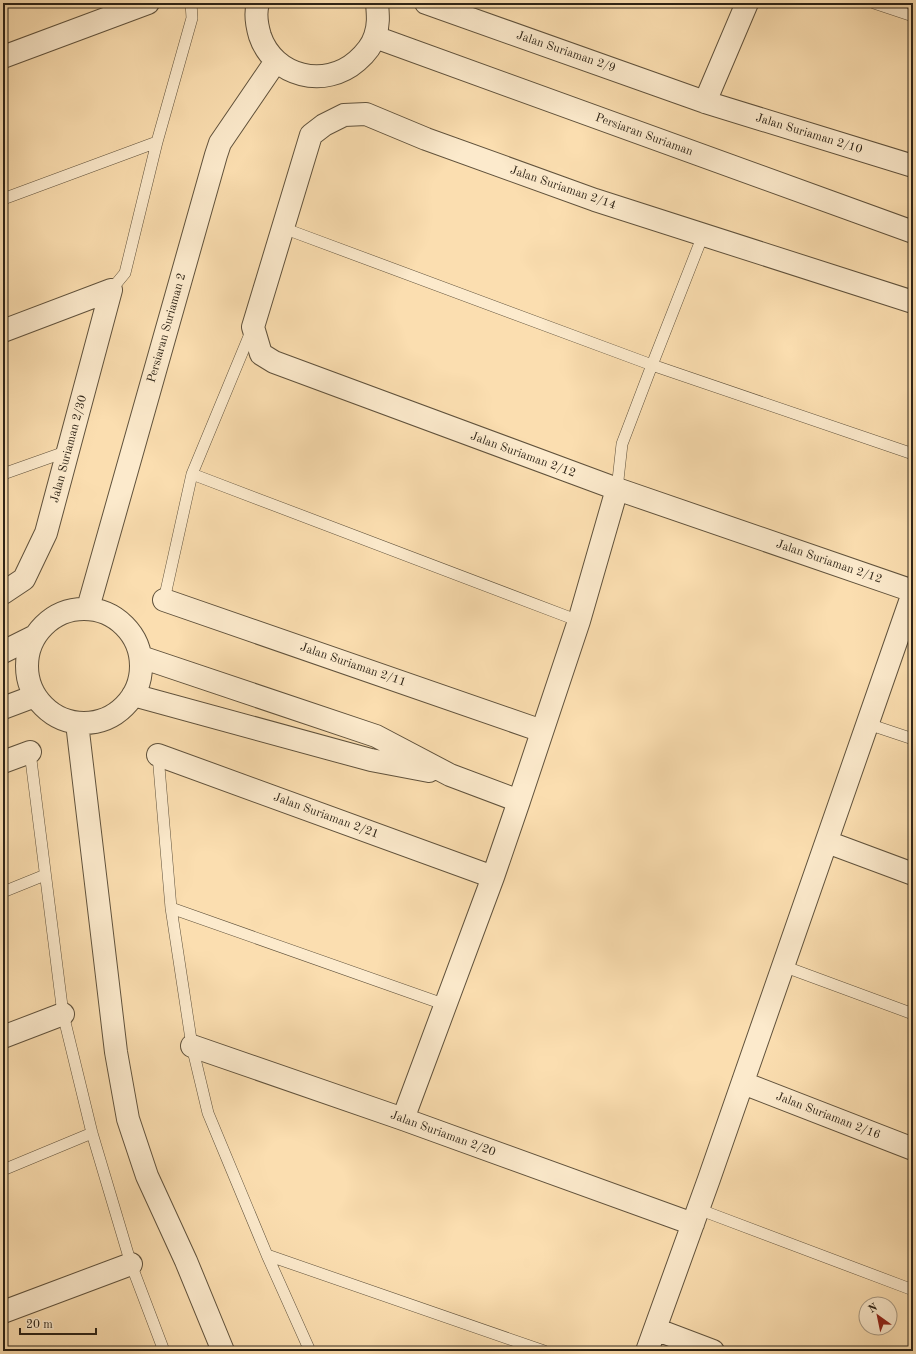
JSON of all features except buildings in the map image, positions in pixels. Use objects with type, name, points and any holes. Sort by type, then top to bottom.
[{"type":"street","points":[[3,57],[148,3]]},
{"type":"street","points":[[258,3],[257,26],[264,45],[276,61],[292,72],[312,77],[332,76],[350,68],[365,54],[375,37],[378,20],[377,3]]},
{"type":"street","name":"Jalan Suriaman 2/9","points":[[426,3],[705,102]]},
{"type":"street","points":[[705,102],[747,3]]},
{"type":"street","name":"Persiaran Suriaman","points":[[375,37],[913,232]]},
{"type":"street","name":"Persiaran Suriaman 2","points":[[88,608],[220,143],[276,61]]},
{"type":"street","name":"Jalan Suriaman 2/10","points":[[705,102],[913,166]]},
{"type":"street","name":"Jalan Suriaman 2/14","points":[[283,228],[311,135],[324,125],[344,115],[366,114],[426,139],[588,198],[913,302]]},
{"type":"street","points":[[253,328],[283,228]]},
{"type":"street","points":[[3,330],[111,290]]},
{"type":"street","name":"Jalan Suriaman 2/30","points":[[3,593],[24,580],[46,534],[111,290]]},
{"type":"street","name":"Jalan Suriaman 2/12","points":[[253,328],[261,354],[274,362],[617,489],[913,592]]},
{"type":"street","points":[[403,1119],[493,877],[519,801],[579,621],[617,489]]},
{"type":"street","points":[[647,1351],[743,1083],[913,592]]},
{"type":"street","name":"Jalan Suriaman 2/11","points":[[164,600],[542,731]]},
{"type":"street","points":[[88,608],[104,611],[117,618],[129,629],[137,642],[141,657],[141,677],[134,695],[123,708],[109,717],[94,723],[77,723],[60,719],[46,710],[35,696],[28,682],[26,666],[28,650],[34,636],[44,624],[57,614],[72,609],[88,608]]},
{"type":"street","points":[[3,652],[34,636]]},
{"type":"street","points":[[141,657],[376,736],[450,774],[519,801]]},
{"type":"street","points":[[134,695],[371,760],[450,774]]},
{"type":"street","points":[[3,708],[35,696]]},
{"type":"street","points":[[77,723],[116,1052],[128,1120],[147,1176],[186,1261],[223,1351]]},
{"type":"street","points":[[3,762],[30,752]]},
{"type":"street","name":"Jalan Suriaman 2/21","points":[[158,755],[493,877]]},
{"type":"street","points":[[827,842],[913,874]]},
{"type":"street","points":[[3,1037],[62,1014]]},
{"type":"street","name":"Jalan Suriaman 2/20","points":[[192,1046],[403,1119],[696,1216]]},
{"type":"street","name":"Jalan Suriaman 2/16","points":[[743,1083],[913,1149]]},
{"type":"street","points":[[3,1312],[132,1264]]},
{"type":"street","points":[[655,1329],[713,1351]]},
{"type":"lane","points":[[111,290],[125,273],[157,142],[192,18],[191,3]]},
{"type":"lane","points":[[874,3],[913,16]]},
{"type":"lane","points":[[3,199],[157,142]]},
{"type":"lane","points":[[283,228],[652,365],[913,454]]},
{"type":"lane","points":[[617,489],[622,444],[703,235]]},
{"type":"lane","points":[[164,600],[192,474],[253,328]]},
{"type":"lane","points":[[3,474],[68,451]]},
{"type":"lane","points":[[192,474],[579,621]]},
{"type":"lane","points":[[868,724],[913,739]]},
{"type":"lane","points":[[30,752],[62,1014],[92,1134],[132,1264],[164,1351]]},
{"type":"lane","points":[[158,755],[171,908],[192,1046],[208,1113],[267,1255],[310,1351]]},
{"type":"lane","points":[[3,892],[45,875]]},
{"type":"lane","points":[[171,908],[446,1005]]},
{"type":"lane","points":[[783,966],[913,1014]]},
{"type":"lane","points":[[3,1170],[92,1134]]},
{"type":"lane","points":[[696,1216],[913,1290]]},
{"type":"lane","points":[[267,1255],[544,1351]]}]
